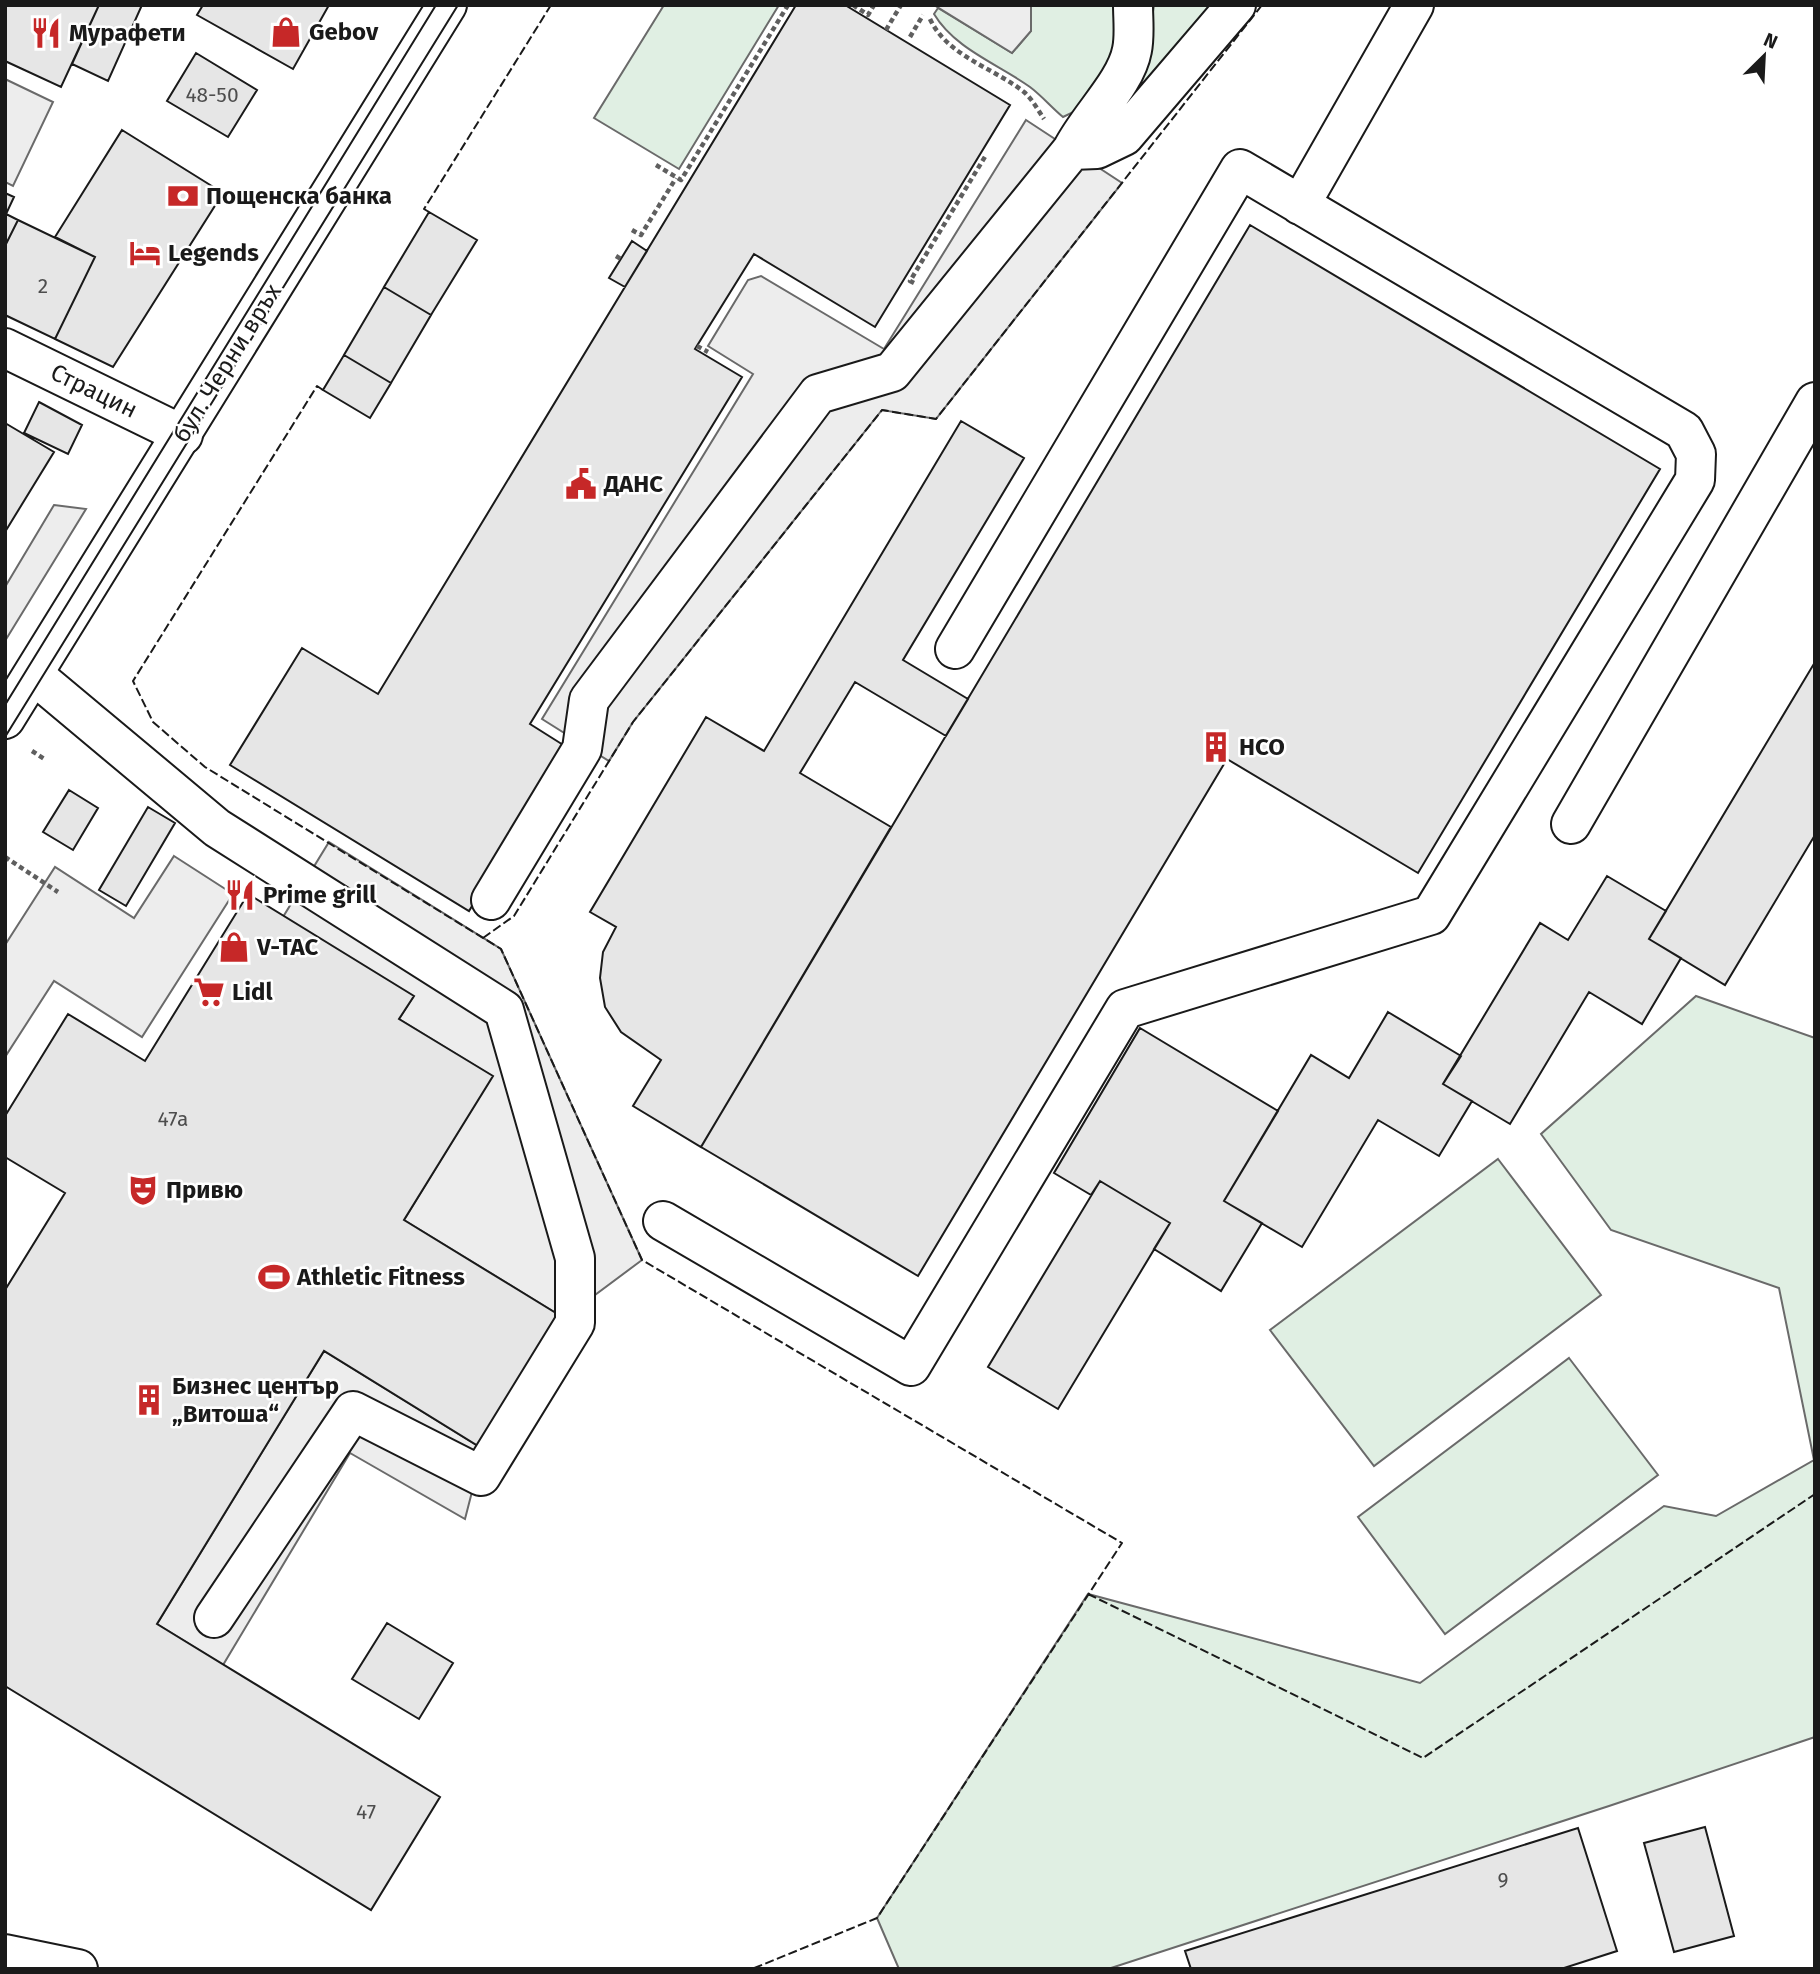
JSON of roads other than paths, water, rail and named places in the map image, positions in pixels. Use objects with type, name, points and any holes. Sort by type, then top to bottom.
[{"type":"main road","name":"бул. Черни връх","points":[[5,719],[447,5]]},
{"type":"main road","points":[[491,900],[582,749],[589,700],[818,394],[892,372],[1072,150],[1083,129],[1122,77],[1132,50],[1133,5]]},
{"type":"main road","points":[[1072,150],[1097,149],[1124,136],[1236,5]]},
{"type":"main road","points":[[1300,205],[1414,5]]},
{"type":"main road","points":[[663,1221],[911,1366],[1125,1009],[1431,915],[1695,481],[1696,454],[1684,432],[1240,169],[955,649]]},
{"type":"main road","name":"Страцин","points":[[5,348],[183,435]]},
{"type":"main road","points":[[1571,824],[1815,402]]},
{"type":"main road","points":[[34,675],[217,828],[503,1010],[575,1258],[575,1323],[481,1476],[353,1411],[214,1618]]},
{"type":"main road","points":[[5,1954],[78,1969]]},
{"type":"tram line","points":[[5,705],[436,5]]},
{"type":"tram line","points":[[5,737],[458,5]]},
{"type":"place","name":"Gebov","points":[[286,32]]},
{"type":"place","name":"Мурафети","points":[[46,33]]},
{"type":"place","name":"Пощенска банка","points":[[183,196]]},
{"type":"place","name":"Legends","points":[[145,253]]},
{"type":"place","name":"ДАНС","points":[[581,484]]},
{"type":"place","name":"НСО","points":[[1216,747]]},
{"type":"place","name":"Prime grill","points":[[240,895]]},
{"type":"place","name":"V-TAC","points":[[234,947]]},
{"type":"place","name":"Lidl","points":[[209,992]]},
{"type":"place","name":"Привю","points":[[143,1190]]},
{"type":"place","name":"Athletic Fitness","points":[[274,1277]]},
{"type":"place","name":"Бизнес център „Витоша“","points":[[149,1400]]}]
